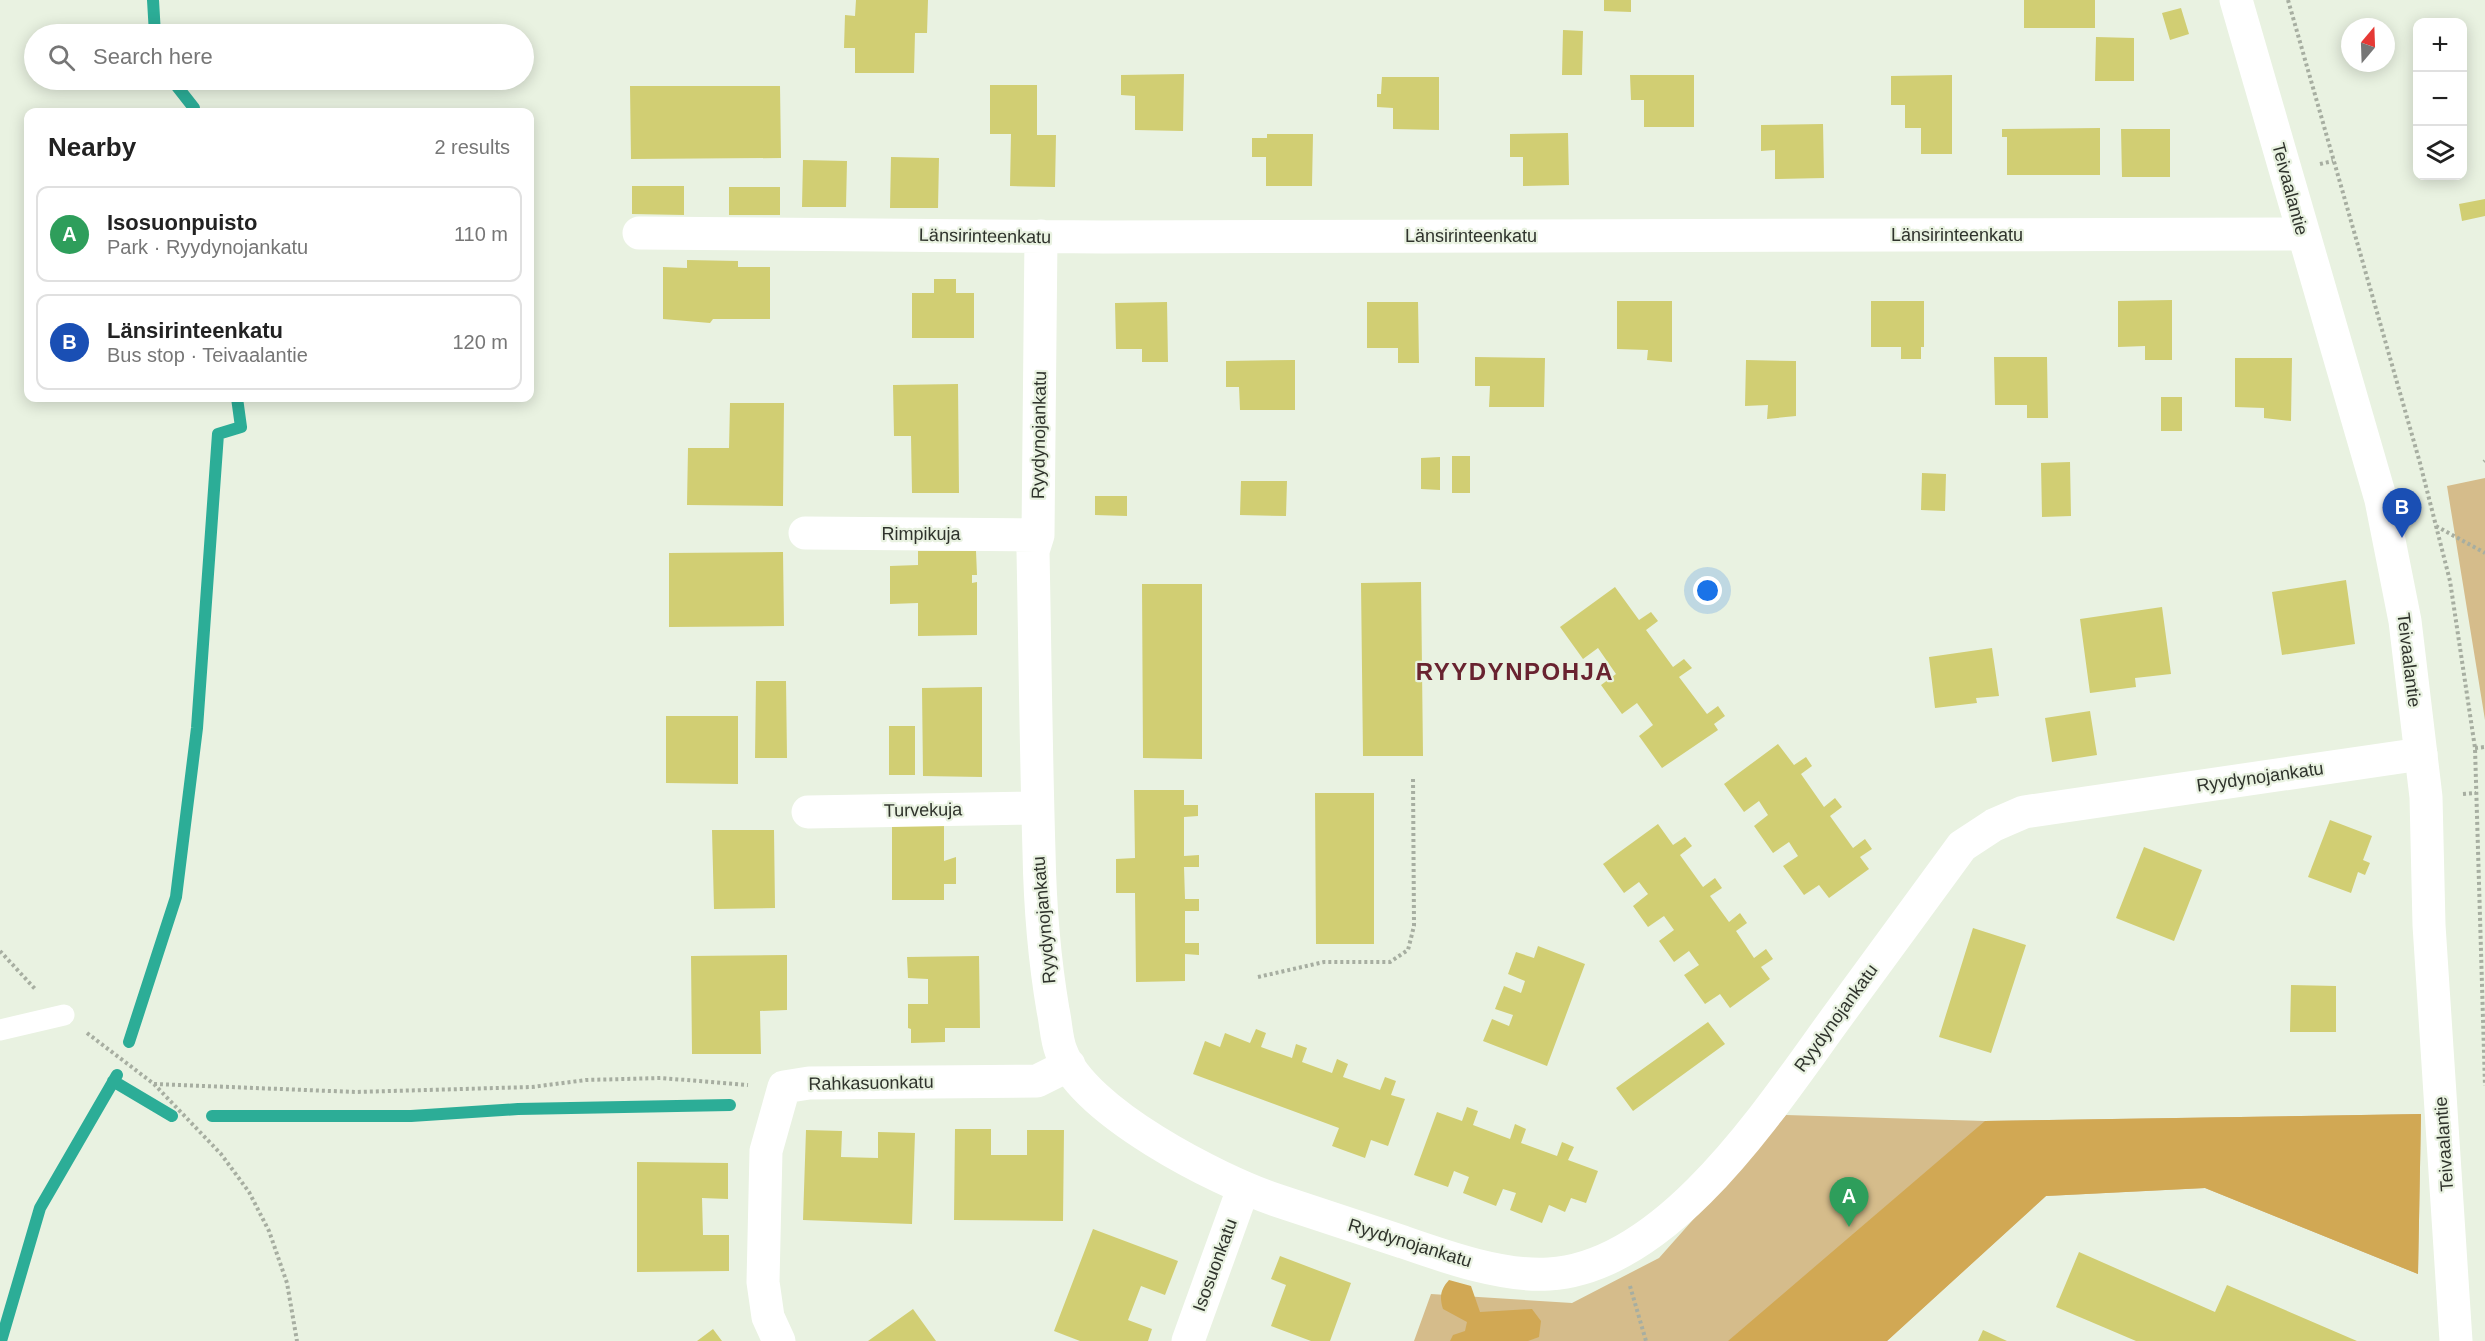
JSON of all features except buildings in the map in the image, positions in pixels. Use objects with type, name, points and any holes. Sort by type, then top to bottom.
[{"type":"street","name":"Teivaalantie","points":[[2236,0],[2381,500],[2405,621],[2426,797],[2429,925],[2456,1341]]},
{"type":"street","name":"Länsirinteenkatu","points":[[639,233],[1041,236],[2302,234]]},
{"type":"street","name":"Ryydynojankatu","points":[[1041,236],[1038,535],[1033,551],[1037,808],[1044,949],[1060,1050],[1068,1065],[1090,1092],[1139,1130],[1183,1159],[1243,1189],[1458,1261],[1506,1270],[1548,1274],[1584,1268],[1619,1255],[1656,1229],[1698,1194],[1768,1110],[1962,846],[1994,825],[2024,812],[2421,754]]},
{"type":"street","name":"Rimpikuja","points":[[805,533],[1038,535]]},
{"type":"street","name":"Turvekuja","points":[[808,812],[1037,808]]},
{"type":"street","name":"Rahkasuonkatu","points":[[779,1341],[768,1317],[763,1282],[766,1151],[784,1087],[809,1083],[842,1082],[1037,1081],[1068,1065]]},
{"type":"street","name":"Isosuonkatu","points":[[1188,1341],[1243,1189]]},
{"type":"lane","points":[[0,1030],[63,1015]]},
{"type":"path","points":[[2436,526],[2485,553]]},
{"type":"path","points":[[2475,748],[2485,747]]},
{"type":"path","points":[[1258,977],[1324,962],[1390,962],[1408,950],[1414,926],[1413,777]]},
{"type":"path","points":[[0,951],[48,1003],[154,1084],[221,1154],[249,1192],[270,1231],[287,1283],[297,1341]]},
{"type":"path","points":[[154,1084],[356,1092],[532,1087],[586,1080],[661,1078],[784,1087]]},
{"type":"path","points":[[1619,1255],[1638,1308],[1646,1341]]},
{"type":"shaded area","points":[[2485,478],[2485,720],[2447,486]]},
{"type":"shaded area","points":[[2421,1114],[2418,1274],[2205,1188],[2046,1196],[1887,1341],[1414,1341],[1431,1294],[1572,1303],[1659,1258],[1786,1115],[1985,1121]]},
{"type":"shaded area","points":[[2421,1114],[2418,1274],[2205,1188],[2046,1196],[1887,1341],[1728,1341],[1985,1121]]},
{"type":"shaded area","points":[[1449,1280],[1471,1286],[1480,1312],[1532,1309],[1541,1321],[1539,1337],[1528,1341],[1450,1341],[1453,1335],[1465,1331],[1467,1322],[1443,1309],[1442,1293]]},
{"type":"waterway","points":[[153,0],[154,24]]},
{"type":"waterway","points":[[180,90],[194,108]]},
{"type":"waterway","points":[[129,1042],[176,897],[197,728],[218,434],[241,427],[238,402]]},
{"type":"waterway","points":[[1,1341],[40,1208],[117,1075]]},
{"type":"waterway","points":[[113,1081],[172,1116]]},
{"type":"waterway","points":[[212,1116],[411,1116],[518,1109],[730,1105]]},
{"type":"place","name":"Länsirinteenkatu","points":[[2402,538]]},
{"type":"place","name":"Isosuonpuisto","points":[[1849,1227]]},
{"type":"district","name":"RYYDYNPOHJA","points":[[1515,671]]}]
